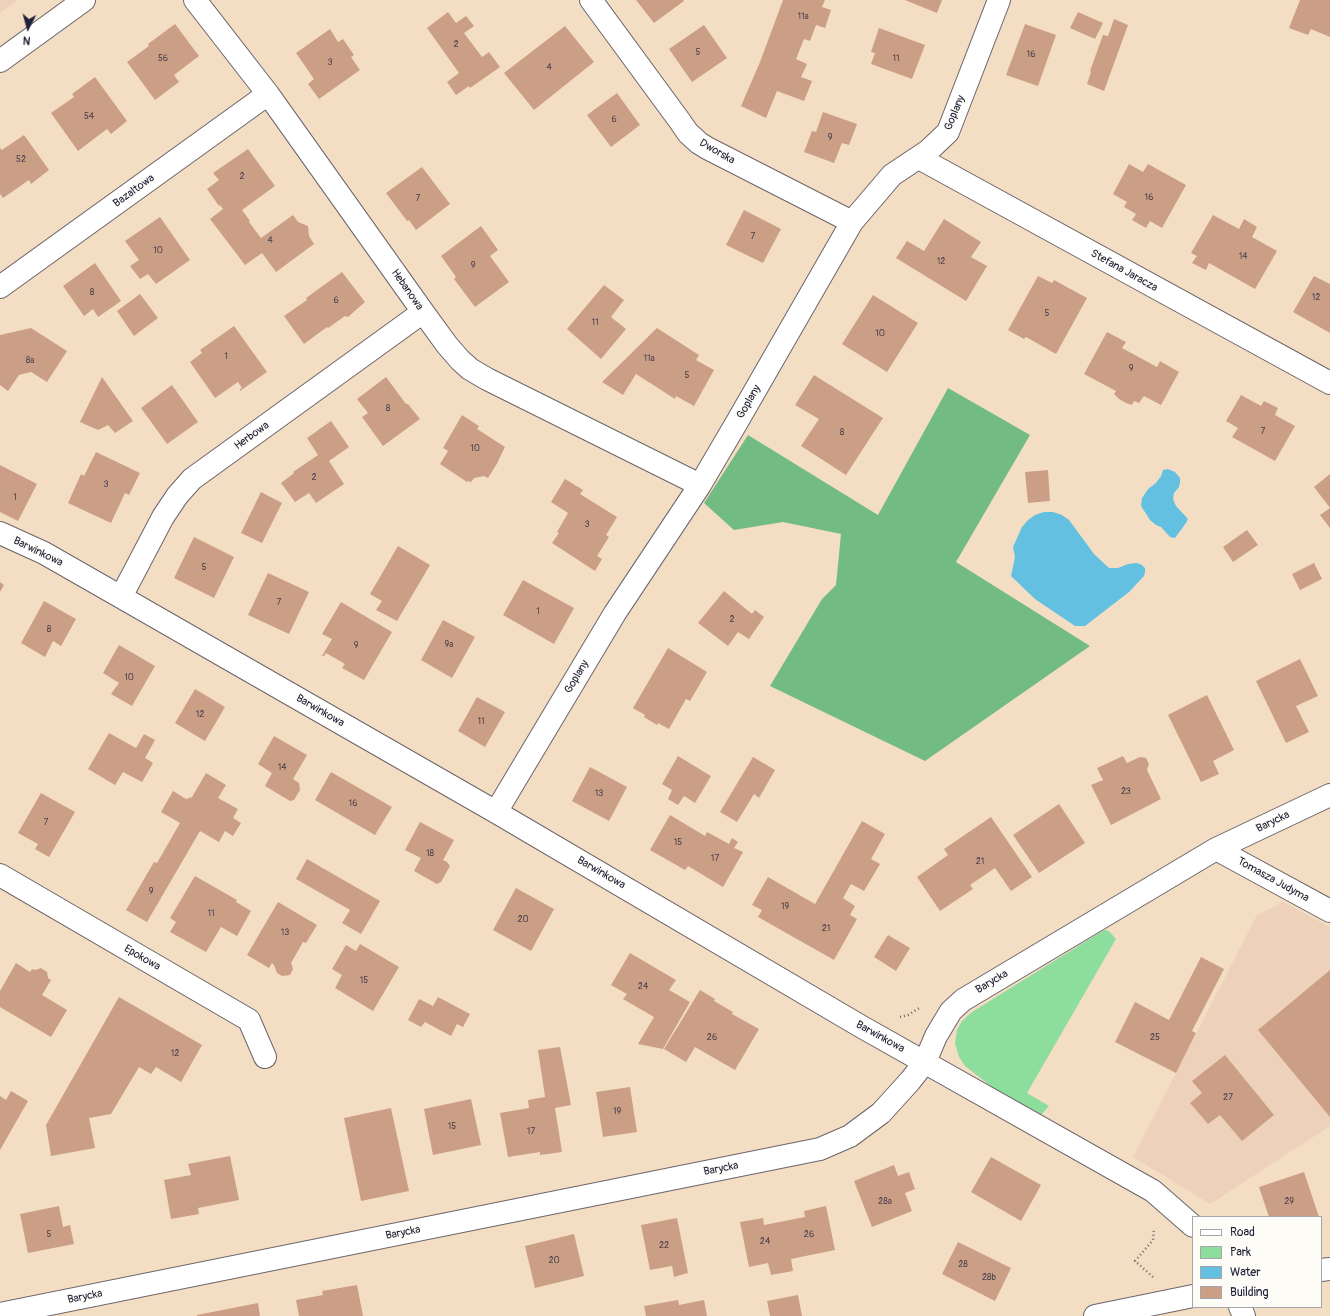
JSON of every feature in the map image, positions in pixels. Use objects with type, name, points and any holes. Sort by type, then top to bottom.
[{"type":"street","name":"Hebanowa","points":[[195,0],[268,94],[423,312],[447,344],[470,369],[487,379],[700,484]]},
{"type":"street","name":"Dworska","points":[[591,0],[688,133],[699,143],[852,222]]},
{"type":"street","name":"Goplany","points":[[496,812],[615,613],[700,484],[852,222],[892,175],[919,158],[948,132],[999,0]]},
{"type":"street","points":[[0,61],[78,2]]},
{"type":"street","name":"Bazaltowa","points":[[0,287],[268,94]]},
{"type":"street","name":"Stefana Jaracza","points":[[919,158],[1330,383]]},
{"type":"street","name":"Herbowa","points":[[121,597],[163,517],[177,496],[192,479],[423,312]]},
{"type":"street","name":"Barwinkowa","points":[[0,533],[44,553],[121,597],[496,812],[862,1027],[1153,1192],[1192,1225]]},
{"type":"street","name":"Barycka","points":[[0,1314],[820,1149],[850,1136],[881,1113],[925,1062],[936,1036],[951,1011],[963,1000],[1216,849],[1330,795]]},
{"type":"street","name":"Tomasza Judyma","points":[[1216,849],[1330,911]]},
{"type":"street","name":"Epokowa","points":[[0,875],[249,1020],[265,1057]]},
{"type":"street","points":[[1095,1316],[1186,1298]]},
{"type":"path","points":[[1151,1224],[1154,1229],[1153,1240],[1135,1262],[1186,1298]]},
{"type":"shaded area","points":[[0,0],[18,0],[0,13]]},
{"type":"shaded area","points":[[1283,902],[1330,927],[1330,1126],[1210,1204],[1133,1157],[1257,915]]},
{"type":"green space","points":[[948,388],[1030,435],[956,562],[1090,646],[925,761],[770,686],[822,599],[836,585],[841,534],[783,522],[734,530],[704,503],[748,435],[878,515]]},
{"type":"green space","points":[[1104,930],[1109,931],[1116,939],[1027,1093],[1049,1106],[1041,1115],[996,1090],[965,1066],[959,1057],[955,1043],[957,1030],[962,1021],[972,1012]]},
{"type":"water","points":[[1168,469],[1175,472],[1180,478],[1179,487],[1174,493],[1173,499],[1176,506],[1188,519],[1175,538],[1170,537],[1161,527],[1150,520],[1141,506],[1142,498],[1148,489],[1156,483],[1163,470]]},
{"type":"water","points":[[1044,512],[1053,512],[1062,515],[1069,520],[1094,554],[1109,568],[1118,568],[1128,564],[1137,563],[1145,568],[1144,576],[1129,592],[1085,626],[1075,626],[1035,599],[1011,576],[1015,557],[1013,547],[1022,527],[1035,515]]},
{"type":"building","points":[[636,0],[683,0],[684,1],[654,23]]},
{"type":"building","points":[[783,0],[825,0],[822,7],[831,10],[825,28],[816,25],[810,41],[804,39],[796,59],[807,64],[801,77],[812,81],[804,101],[777,91],[766,118],[741,106],[760,62]]},
{"type":"building","points":[[905,0],[942,0],[937,13]]},
{"type":"building","points":[[1300,0],[1330,0],[1330,37],[1311,29],[1308,35],[1289,28]]},
{"type":"building","points":[[448,12],[456,23],[466,16],[474,26],[464,33],[482,57],[489,52],[500,67],[470,88],[469,86],[456,95],[447,82],[459,73],[427,28]]},
{"type":"building","points":[[1078,12],[1103,23],[1095,39],[1070,28]]},
{"type":"building","points":[[1114,19],[1128,25],[1104,91],[1087,84],[1103,35],[1108,36]]},
{"type":"building","points":[[175,24],[199,56],[174,75],[179,82],[155,100],[127,62]]},
{"type":"building","points":[[1025,24],[1056,35],[1038,86],[1006,75]]},
{"type":"building","points":[[704,25],[727,58],[692,82],[669,49]]},
{"type":"building","points":[[565,26],[594,62],[534,110],[504,73]]},
{"type":"building","points":[[879,28],[925,45],[912,79],[871,64],[875,53],[871,52]]},
{"type":"building","points":[[330,29],[338,42],[343,39],[354,55],[351,57],[360,70],[319,99],[308,84],[314,79],[296,53]]},
{"type":"building","points":[[95,77],[127,121],[111,134],[107,129],[78,151],[51,113],[74,97],[72,94]]},
{"type":"building","points":[[617,93],[640,125],[611,147],[587,115]]},
{"type":"building","points":[[823,112],[857,124],[849,145],[842,143],[834,163],[804,152],[812,131],[816,132]]},
{"type":"building","points":[[24,135],[49,170],[31,184],[29,180],[3,198],[0,194],[0,148],[2,150]]},
{"type":"building","points":[[248,149],[275,186],[242,210],[250,221],[249,222],[261,238],[293,215],[298,222],[308,226],[309,236],[314,244],[276,272],[262,253],[245,265],[210,219],[223,209],[220,205],[219,206],[207,189],[219,180],[213,173]]},
{"type":"building","points":[[1129,164],[1143,172],[1148,164],[1186,185],[1162,228],[1150,221],[1146,228],[1132,220],[1136,214],[1124,207],[1127,202],[1113,194]]},
{"type":"building","points":[[422,167],[450,204],[416,230],[409,220],[407,221],[386,193]]},
{"type":"building","points":[[744,210],[781,229],[763,263],[726,245]]},
{"type":"building","points":[[1213,215],[1239,229],[1244,219],[1257,227],[1252,237],[1277,251],[1255,289],[1209,263],[1206,270],[1192,263],[1197,256],[1191,253]]},
{"type":"building","points":[[160,217],[190,260],[156,284],[148,274],[140,279],[130,266],[139,260],[125,241]]},
{"type":"building","points":[[944,219],[981,242],[971,257],[987,266],[966,301],[896,258],[907,241],[924,251]]},
{"type":"building","points":[[481,226],[498,250],[490,256],[509,282],[475,307],[454,279],[456,277],[441,256]]},
{"type":"building","points":[[95,263],[121,301],[98,317],[93,309],[84,316],[63,286]]},
{"type":"building","points":[[342,272],[365,302],[348,317],[345,316],[328,328],[327,327],[304,344],[284,316]]},
{"type":"building","points":[[1038,276],[1052,283],[1054,280],[1087,298],[1056,354],[1026,337],[1024,339],[1008,330]]},
{"type":"building","points":[[1314,276],[1330,284],[1330,333],[1293,312]]},
{"type":"building","points":[[604,285],[624,300],[611,317],[626,329],[601,359],[567,329]]},
{"type":"building","points":[[140,294],[158,318],[134,336],[117,311]]},
{"type":"building","points":[[873,295],[918,323],[887,372],[842,344]]},
{"type":"building","points":[[234,326],[267,372],[240,391],[242,388],[238,382],[215,398],[190,362],[202,353],[200,350]]},
{"type":"building","points":[[31,328],[67,351],[47,382],[31,372],[19,375],[8,391],[0,385],[0,335]]},
{"type":"building","points":[[657,328],[699,355],[696,360],[714,370],[694,406],[676,396],[675,399],[636,374],[623,395],[602,382]]},
{"type":"building","points":[[1107,332],[1126,342],[1122,348],[1157,367],[1160,361],[1179,372],[1161,405],[1144,396],[1139,403],[1134,401],[1132,405],[1126,403],[1114,394],[1116,391],[1084,374]]},
{"type":"building","points":[[814,375],[883,418],[846,475],[801,446],[819,419],[795,405]]},
{"type":"building","points":[[102,377],[133,421],[115,433],[108,425],[98,430],[80,422]]},
{"type":"building","points":[[386,377],[406,404],[408,404],[420,419],[383,446],[362,417],[368,413],[357,399]]},
{"type":"building","points":[[172,385],[198,422],[167,444],[141,408]]},
{"type":"building","points":[[1241,395],[1261,406],[1264,401],[1278,408],[1275,415],[1295,426],[1275,461],[1232,437],[1238,428],[1226,421]]},
{"type":"building","points":[[462,415],[479,426],[477,429],[505,447],[488,478],[484,476],[474,478],[471,482],[467,482],[440,464],[448,451],[443,448]]},
{"type":"building","points":[[331,421],[349,447],[329,461],[344,484],[316,503],[309,493],[295,502],[281,483],[294,473],[293,472],[318,455],[307,438]]},
{"type":"building","points":[[96,452],[140,473],[129,495],[125,493],[111,523],[68,503],[81,474],[84,476]]},
{"type":"building","points":[[0,465],[37,484],[18,521],[0,512]]},
{"type":"building","points":[[1048,470],[1050,501],[1028,503],[1025,472]]},
{"type":"building","points":[[1330,474],[1330,508],[1314,487]]},
{"type":"building","points":[[565,479],[583,490],[580,494],[617,517],[606,535],[609,537],[597,556],[602,559],[595,571],[552,543],[559,533],[557,532],[568,513],[551,502]]},
{"type":"building","points":[[261,492],[282,503],[262,543],[241,533]]},
{"type":"building","points":[[1330,508],[1330,528],[1320,515]]},
{"type":"building","points":[[1247,530],[1258,545],[1233,562],[1223,547]]},
{"type":"building","points":[[194,537],[234,557],[214,598],[174,578]]},
{"type":"building","points":[[398,546],[430,565],[397,621],[376,610],[382,601],[370,594]]},
{"type":"building","points":[[1314,563],[1322,579],[1300,590],[1292,574]]},
{"type":"building","points":[[268,573],[309,592],[289,634],[248,615]]},
{"type":"building","points":[[523,580],[574,608],[554,644],[503,615]]},
{"type":"building","points":[[0,582],[4,585],[0,592]]},
{"type":"building","points":[[724,591],[752,614],[755,610],[764,617],[749,639],[738,632],[728,646],[698,623]]},
{"type":"building","points":[[44,601],[76,619],[61,646],[53,641],[45,657],[21,643]]},
{"type":"building","points":[[341,602],[392,632],[364,680],[342,668],[345,664],[326,653],[322,656],[332,639],[322,634]]},
{"type":"building","points":[[443,620],[475,637],[452,678],[421,660]]},
{"type":"building","points":[[119,645],[155,666],[132,706],[111,694],[119,683],[103,673]]},
{"type":"building","points":[[668,648],[707,672],[690,701],[686,699],[669,729],[658,723],[657,725],[644,717],[645,715],[633,708]]},
{"type":"building","points":[[1300,659],[1318,696],[1296,706],[1309,732],[1286,743],[1256,681]]},
{"type":"building","points":[[195,689],[225,707],[205,741],[175,723]]},
{"type":"building","points":[[1207,695],[1234,750],[1213,761],[1219,774],[1201,782],[1168,715]]},
{"type":"building","points":[[477,697],[505,712],[485,747],[458,731]]},
{"type":"building","points":[[109,733],[136,748],[144,734],[155,740],[145,758],[153,763],[142,782],[123,772],[115,785],[88,769]]},
{"type":"building","points":[[274,736],[307,755],[293,779],[299,783],[300,790],[294,800],[290,801],[265,786],[272,773],[258,764]]},
{"type":"building","points":[[678,756],[711,776],[695,803],[684,796],[678,805],[668,799],[672,790],[662,784]]},
{"type":"building","points":[[1123,756],[1127,763],[1140,757],[1146,758],[1149,764],[1147,770],[1161,799],[1111,825],[1091,785],[1103,780],[1097,768]]},
{"type":"building","points":[[753,757],[775,770],[759,798],[754,794],[737,822],[720,812]]},
{"type":"building","points":[[590,767],[627,787],[609,821],[572,801]]},
{"type":"building","points":[[331,772],[392,807],[375,835],[315,800]]},
{"type":"building","points":[[206,773],[226,785],[218,798],[238,809],[233,818],[241,823],[233,836],[225,831],[219,842],[200,831],[147,922],[126,910],[154,862],[157,863],[180,823],[161,812],[173,791],[186,799],[192,797]]},
{"type":"building","points":[[41,793],[75,812],[49,857],[35,849],[38,844],[18,833]]},
{"type":"building","points":[[1059,804],[1085,843],[1039,873],[1013,835]]},
{"type":"building","points":[[670,815],[705,836],[707,832],[729,844],[732,838],[738,842],[734,848],[743,852],[723,887],[688,866],[685,870],[650,850]]},
{"type":"building","points":[[991,817],[1032,877],[1011,891],[995,868],[970,885],[973,889],[940,911],[917,877],[948,855],[944,849]]},
{"type":"building","points":[[862,821],[885,834],[871,859],[880,864],[864,891],[851,884],[843,898],[855,906],[850,915],[857,919],[834,960],[758,917],[762,910],[752,905],[768,877],[815,904]]},
{"type":"building","points":[[420,822],[454,840],[443,860],[450,866],[441,882],[437,884],[414,871],[421,858],[405,850]]},
{"type":"building","points":[[307,859],[380,901],[361,934],[342,923],[350,910],[296,879]]},
{"type":"building","points":[[195,876],[237,900],[236,902],[251,911],[237,936],[221,927],[206,952],[170,932],[176,922],[170,918]]},
{"type":"building","points":[[516,888],[554,909],[531,951],[493,930]]},
{"type":"building","points":[[278,902],[317,925],[306,943],[303,942],[291,963],[293,969],[290,975],[282,976],[277,973],[272,963],[269,968],[247,955]]},
{"type":"building","points":[[888,935],[910,948],[896,971],[874,957]]},
{"type":"building","points":[[360,944],[399,967],[373,1011],[335,988],[342,975],[332,969],[346,945],[356,951]]},
{"type":"building","points":[[630,953],[676,980],[669,990],[690,1002],[663,1049],[638,1044],[654,1017],[623,999],[627,994],[611,985]]},
{"type":"building","points":[[1201,957],[1224,969],[1192,1031],[1196,1033],[1176,1073],[1115,1042],[1135,1002],[1169,1020]]},
{"type":"building","points":[[16,963],[30,972],[32,969],[35,970],[41,968],[47,972],[48,978],[51,980],[42,995],[67,1010],[51,1037],[0,1007],[0,991]]},
{"type":"building","points":[[1330,970],[1330,1117],[1258,1030]]},
{"type":"building","points":[[700,990],[715,999],[714,1001],[733,1012],[732,1014],[759,1029],[735,1070],[695,1047],[686,1062],[664,1049]]},
{"type":"building","points":[[119,997],[202,1045],[181,1082],[156,1067],[151,1074],[139,1067],[111,1114],[89,1118],[95,1148],[51,1156],[46,1125]]},
{"type":"building","points":[[438,997],[470,1014],[463,1027],[457,1024],[451,1036],[425,1022],[421,1027],[408,1020],[419,999],[433,1006]]},
{"type":"building","points":[[560,1047],[571,1105],[555,1108],[562,1152],[540,1155],[540,1152],[508,1157],[500,1113],[529,1108],[528,1100],[545,1097],[538,1050]]},
{"type":"building","points":[[1225,1055],[1274,1115],[1242,1141],[1220,1115],[1208,1124],[1190,1103],[1202,1093],[1192,1081]]},
{"type":"building","points":[[630,1087],[637,1132],[603,1137],[596,1092]]},
{"type":"building","points":[[11,1091],[28,1101],[0,1150],[0,1096],[6,1100]]},
{"type":"building","points":[[471,1099],[481,1145],[433,1155],[424,1109]]},
{"type":"building","points":[[391,1108],[409,1191],[361,1201],[344,1118]]},
{"type":"building","points":[[230,1156],[239,1200],[198,1208],[199,1214],[171,1219],[164,1180],[191,1175],[188,1164]]},
{"type":"building","points":[[991,1157],[1041,1185],[1021,1221],[971,1192]]},
{"type":"building","points":[[894,1165],[898,1176],[909,1172],[915,1189],[905,1193],[912,1211],[872,1227],[854,1181]]},
{"type":"building","points":[[1304,1172],[1319,1216],[1269,1216],[1259,1187]]},
{"type":"building","points":[[59,1206],[63,1227],[70,1225],[74,1244],[28,1253],[20,1214]]},
{"type":"building","points":[[826,1206],[835,1250],[791,1259],[793,1271],[771,1275],[768,1263],[749,1267],[740,1222],[763,1218],[764,1225],[805,1217],[804,1211]]},
{"type":"building","points":[[677,1218],[688,1273],[674,1277],[672,1266],[650,1270],[641,1225]]},
{"type":"building","points":[[574,1234],[584,1276],[535,1288],[525,1246]]},
{"type":"building","points":[[958,1242],[1011,1268],[995,1301],[942,1274]]},
{"type":"building","points":[[357,1285],[363,1316],[299,1316],[296,1300],[323,1295],[322,1291]]},
{"type":"building","points":[[798,1295],[802,1316],[770,1316],[767,1301]]},
{"type":"building","points":[[678,1300],[679,1305],[704,1300],[707,1316],[646,1316],[644,1306]]},
{"type":"building","points":[[258,1303],[260,1316],[197,1316],[197,1315]]}]
